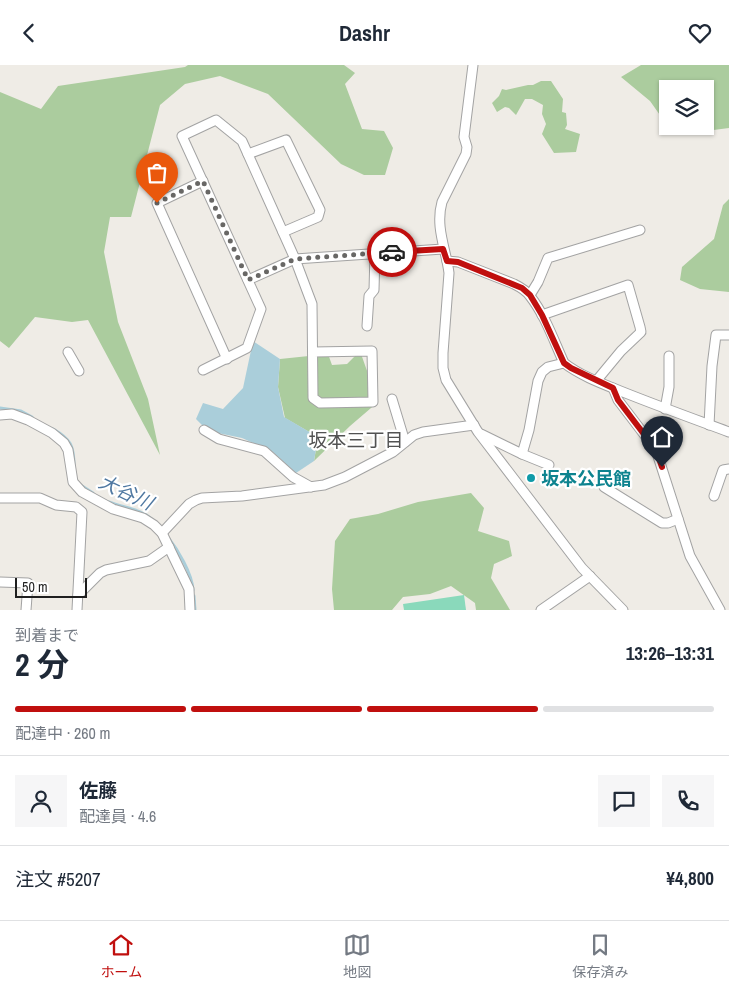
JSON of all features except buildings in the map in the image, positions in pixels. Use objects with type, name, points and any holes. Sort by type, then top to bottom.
[{"type":"street","points":[[473,65],[464,137],[467,147],[466,154],[440,209],[439,221],[449,273],[443,368],[446,380],[476,429],[582,568],[623,610]]},
{"type":"street","points":[[203,371],[248,349],[261,309],[182,136],[216,120],[242,141],[295,259],[312,304],[313,398],[320,403],[373,402],[372,351],[313,352]]},
{"type":"street","points":[[248,154],[286,140],[320,210],[318,217],[283,232]]},
{"type":"street","points":[[203,181],[157,203],[227,359]]},
{"type":"street","points":[[530,295],[538,282],[548,258],[640,230]]},
{"type":"street","points":[[248,280],[295,259],[443,249]]},
{"type":"street","points":[[367,327],[369,296],[374,290],[375,253]]},
{"type":"street","points":[[447,261],[458,262],[522,288],[530,295],[542,315],[564,363],[571,368],[613,388],[729,432]]},
{"type":"street","points":[[542,315],[628,285],[641,332],[621,351],[597,381]]},
{"type":"street","points":[[710,425],[712,366],[716,335],[729,335]]},
{"type":"street","points":[[68,352],[79,371]]},
{"type":"street","points":[[665,409],[669,387],[669,356]]},
{"type":"street","points":[[522,453],[529,430],[538,381],[542,372],[548,367],[564,363]]},
{"type":"street","points":[[613,388],[618,400],[656,450],[690,557],[720,610]]},
{"type":"street","points":[[392,399],[406,442]]},
{"type":"street","points":[[0,415],[12,414],[52,433],[64,443],[68,450],[73,482],[82,492],[114,509],[143,517],[162,533],[189,589],[190,610]]},
{"type":"street","points":[[162,533],[189,503],[196,500],[324,485],[346,477],[393,452],[414,435],[424,432],[476,429],[549,465]]},
{"type":"street","points":[[204,430],[219,439],[264,451],[293,477],[311,487]]},
{"type":"street","points":[[714,496],[723,470],[729,469]]},
{"type":"street","points":[[604,487],[662,523],[678,519]]},
{"type":"street","points":[[76,507],[82,492]]},
{"type":"street","points":[[0,498],[40,498],[56,505],[76,507],[82,512],[77,610]]},
{"type":"street","points":[[78,595],[100,573],[149,561],[169,547]]},
{"type":"street","points":[[541,610],[590,576]]},
{"type":"street","points":[[0,582],[28,583],[26,610]]},
{"type":"green space","points":[[188,65],[344,65],[355,73],[345,84],[362,129],[384,131],[393,148],[385,175],[364,175],[341,164],[268,94],[220,76],[185,84],[160,105],[131,217],[110,217],[104,252],[118,322],[148,399],[160,455],[88,320],[72,322],[35,317],[9,348],[0,341],[0,92],[41,109],[58,86]]},
{"type":"green space","points":[[641,65],[729,65],[729,128],[714,130],[714,80],[659,80],[659,114],[650,101],[621,77]]},
{"type":"green space","points":[[541,81],[551,81],[563,99],[562,112],[566,113],[567,125],[565,129],[580,134],[576,152],[554,153],[542,134],[546,124],[542,114],[543,105],[532,99],[525,99],[516,115],[509,108],[505,107],[497,112],[492,103],[499,96],[502,89],[506,90],[533,85]]},
{"type":"green space","points":[[729,199],[729,292],[700,289],[680,280],[682,267],[714,239],[723,205]]},
{"type":"green space","points":[[360,351],[378,402],[314,461],[318,437],[285,418],[278,387],[280,359],[328,354],[332,365],[347,364]]},
{"type":"green space","points":[[471,493],[484,508],[478,531],[509,541],[512,556],[494,564],[491,578],[510,610],[476,610],[475,603],[451,586],[430,594],[403,597],[392,610],[334,610],[332,589],[335,541],[350,519],[378,514],[418,502]]},
{"type":"green space","points":[[464,595],[466,610],[404,610],[403,604]]},
{"type":"water","points":[[253,341],[280,359],[278,387],[284,417],[318,437],[314,461],[296,473],[273,452],[242,438],[208,431],[196,419],[203,403],[223,409],[243,388]]},
{"type":"waterway","name":"大谷川","points":[[0,408],[21,411],[32,417]]},
{"type":"waterway","name":"大谷川","points":[[53,429],[68,440],[72,448],[74,466]]},
{"type":"waterway","name":"大谷川","points":[[79,484],[93,493]]},
{"type":"waterway","name":"大谷川","points":[[109,502],[138,511],[153,520]]},
{"type":"waterway","name":"大谷川","points":[[167,536],[184,562],[193,590]]},
{"type":"waterway","name":"大谷川","points":[[194,596],[195,610]]},
{"type":"way so far","points":[[157,203],[203,181],[248,280],[295,259],[392,252]]},
{"type":"place","name":"坂本公民館","points":[[531,478]]},
{"type":"district","name":"坂本三丁目","points":[[356,440]]},
{"type":"route","points":[[392,252],[443,249],[447,261],[458,262],[522,288],[530,295],[542,315],[564,363],[613,388],[618,400],[656,450],[662,467]]}]
